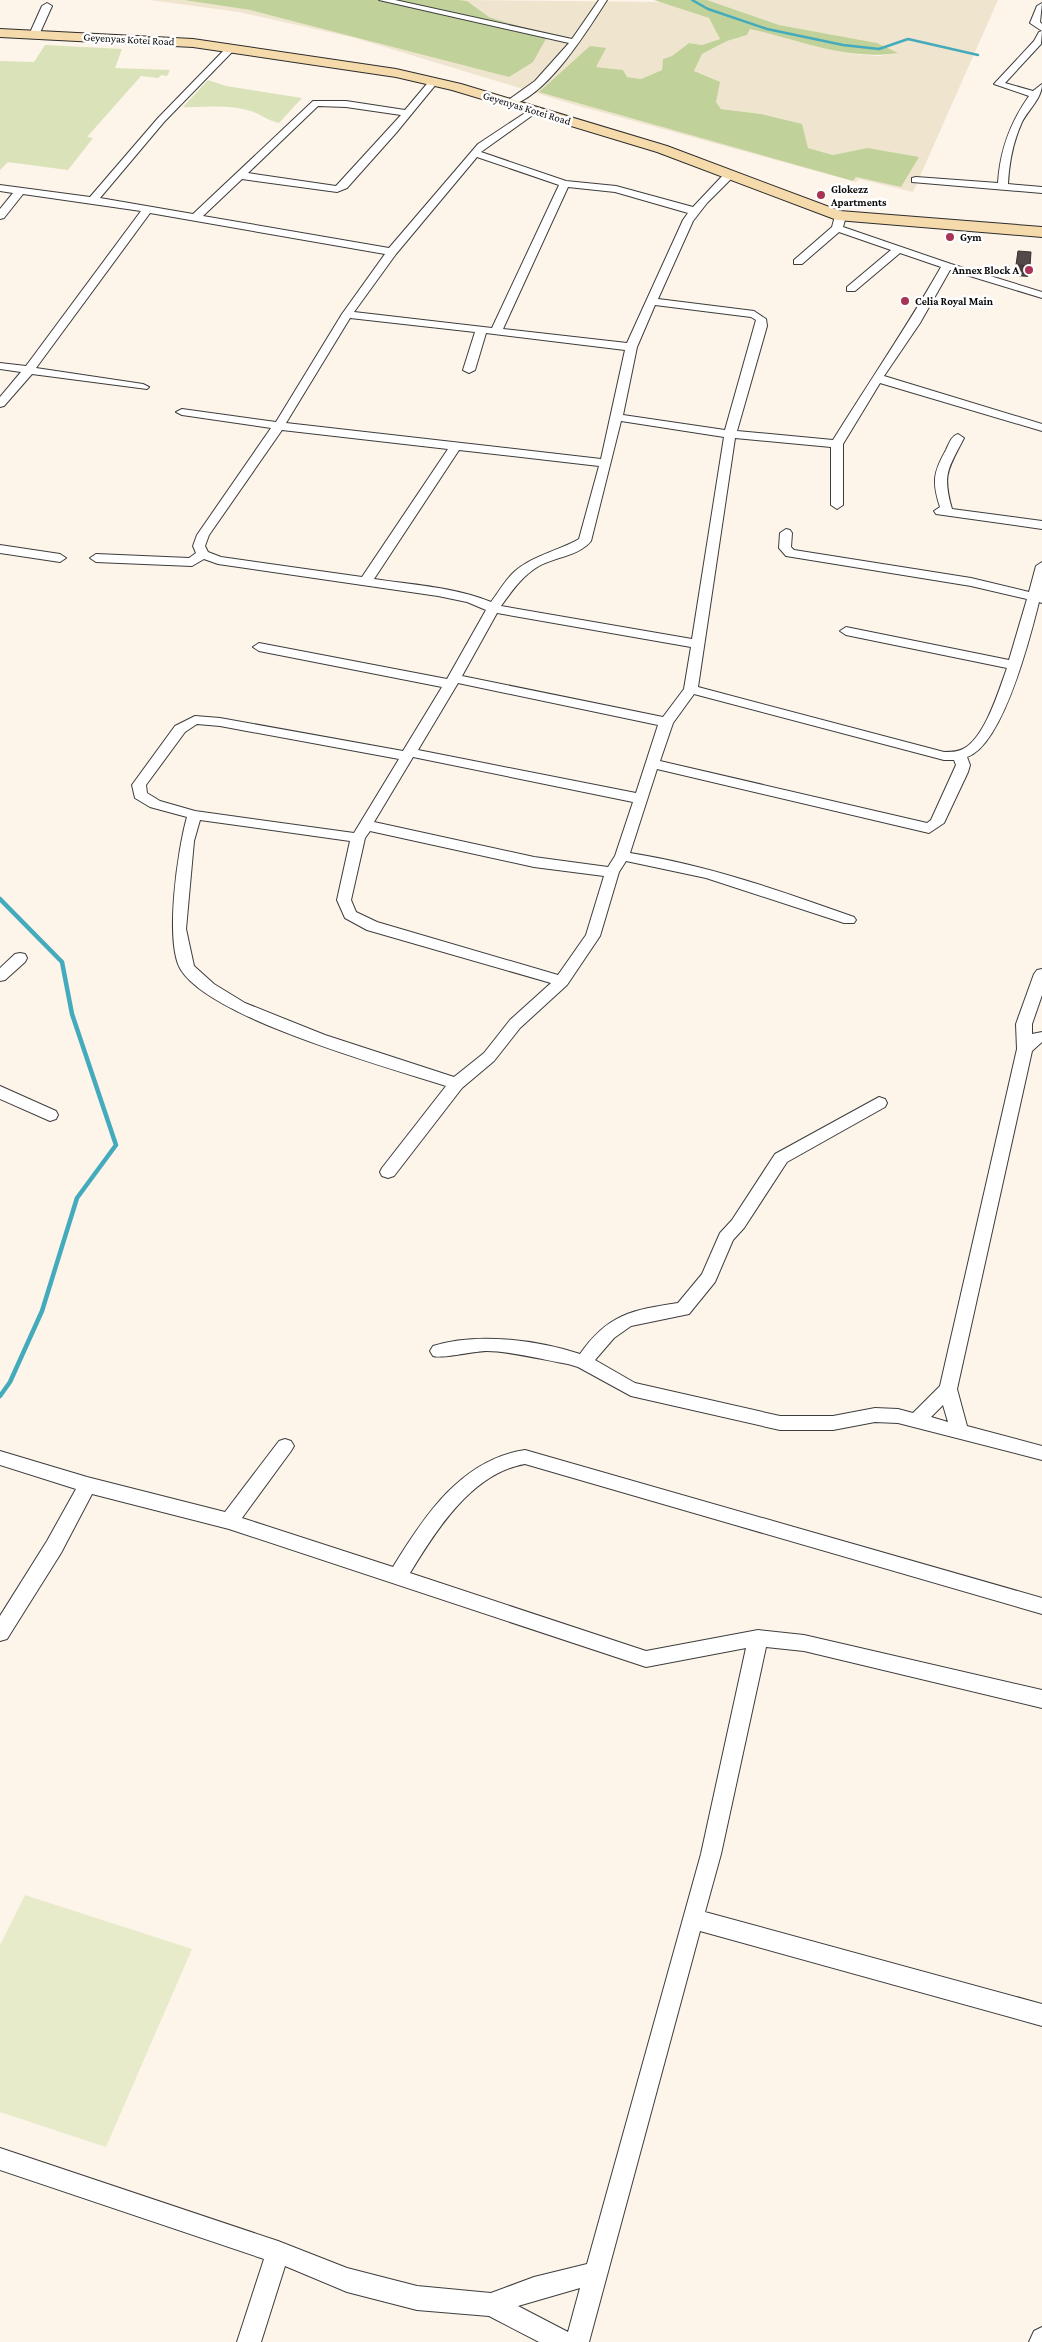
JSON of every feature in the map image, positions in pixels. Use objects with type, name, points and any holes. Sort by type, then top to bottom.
[{"type":"street","points":[[383,0],[575,42]]},
{"type":"street","points":[[510,102],[536,87],[575,42],[603,0]]},
{"type":"street","points":[[34,34],[47,6]]},
{"type":"street","points":[[1042,6],[1035,23],[1042,28]]},
{"type":"street","name":"Geyenyas Kotei Road","points":[[0,33],[193,43],[434,81],[510,102],[676,153],[805,204],[837,222],[890,221],[1042,232]]},
{"type":"street","points":[[1003,188],[1006,152],[1010,135],[1038,91],[999,84],[1041,40]]},
{"type":"street","points":[[94,200],[161,120],[231,48]]},
{"type":"street","points":[[239,175],[337,189],[343,186],[434,81]]},
{"type":"street","points":[[194,218],[316,103],[330,102],[408,113]]},
{"type":"street","points":[[534,110],[492,138],[475,153],[392,252],[347,314],[279,426],[203,535],[199,546],[203,554],[218,560],[366,581],[471,599],[493,608],[698,644]]},
{"type":"street","points":[[475,153],[566,184],[616,189],[694,211]]},
{"type":"street","points":[[562,980],[372,926],[350,914],[344,900],[358,838],[452,681],[493,608],[517,576],[535,563],[567,551],[585,541],[606,463],[631,347],[688,220],[694,211],[730,174]]},
{"type":"street","points":[[916,180],[1042,190]]},
{"type":"street","points":[[496,331],[566,184]]},
{"type":"street","points":[[0,188],[94,200],[392,252]]},
{"type":"street","points":[[0,216],[20,191]]},
{"type":"street","points":[[0,404],[29,370],[148,209]]},
{"type":"street","points":[[798,262],[837,222],[899,249],[1042,295]]},
{"type":"street","points":[[851,289],[899,249]]},
{"type":"street","points":[[837,504],[837,444],[877,378],[915,323],[947,266]]},
{"type":"street","points":[[388,1172],[456,1084],[489,1057],[516,1024],[562,980],[593,936],[612,872],[622,856],[666,722],[691,689],[730,434],[762,318],[754,314],[652,301]]},
{"type":"street","points":[[347,314],[631,347]]},
{"type":"street","points":[[469,370],[482,329]]},
{"type":"street","points":[[0,366],[143,387]]},
{"type":"street","points":[[877,378],[1042,428]]},
{"type":"street","points":[[182,412],[279,426],[606,463]]},
{"type":"street","points":[[616,417],[730,434],[837,444]]},
{"type":"street","points":[[958,438],[941,470],[940,488],[943,511],[1042,525]]},
{"type":"street","points":[[366,581],[456,445]]},
{"type":"street","points":[[786,533],[785,548],[790,553],[971,582],[1038,598]]},
{"type":"street","points":[[0,549],[60,558]]},
{"type":"street","points":[[96,558],[192,562],[203,554]]},
{"type":"street","points":[[691,689],[944,756],[960,756],[974,749],[990,728],[1038,598],[1042,566]]},
{"type":"street","points":[[846,631],[1013,665]]},
{"type":"street","points":[[259,648],[452,681],[666,722]]},
{"type":"street","points":[[358,838],[195,814],[154,804],[140,795],[140,785],[180,729],[195,720],[220,722],[408,754],[641,799]]},
{"type":"street","points":[[653,764],[929,828],[937,823],[960,772],[963,765],[960,756]]},
{"type":"street","points":[[195,814],[187,841],[179,929],[187,968],[209,988],[240,1007],[320,1039],[456,1084]]},
{"type":"street","points":[[365,825],[534,862],[612,872]]},
{"type":"street","points":[[622,856],[664,862],[748,884],[849,920]]},
{"type":"street","points":[[0,976],[20,958]]},
{"type":"street","points":[[960,1433],[948,1389],[1025,1050],[1024,1024],[1042,974]]},
{"type":"street","points":[[1025,1050],[1036,1038],[1042,1037]]},
{"type":"street","points":[[0,1092],[50,1115]]},
{"type":"street","points":[[584,1362],[597,1342],[618,1324],[654,1314],[683,1309],[709,1277],[726,1237],[738,1224],[781,1158],[879,1104]]},
{"type":"street","points":[[439,1351],[459,1346],[489,1344],[568,1357],[584,1362],[631,1389],[780,1423],[833,1423],[875,1415],[898,1416],[1042,1453]]},
{"type":"street","points":[[917,1420],[948,1389]]},
{"type":"street","points":[[228,1521],[285,1446]]},
{"type":"street","points":[[397,1577],[441,1511],[459,1492],[499,1461],[508,1458],[525,1457],[1042,1606]]},
{"type":"street","points":[[0,1458],[87,1485],[228,1521],[646,1659],[674,1656],[706,1647],[758,1638],[804,1643],[1042,1699]]},
{"type":"street","points":[[0,1633],[54,1547],[87,1485]]},
{"type":"street","points":[[577,2342],[710,1854],[758,1638]]},
{"type":"street","points":[[693,1919],[1042,2015]]},
{"type":"street","points":[[0,2159],[278,2252],[347,2280],[417,2298],[491,2305],[564,2342]]},
{"type":"street","points":[[249,2342],[278,2252]]},
{"type":"street","points":[[491,2305],[534,2289],[595,2274]]},
{"type":"shaded area","points":[[150,0],[184,0],[250,10],[548,35],[489,17],[467,1],[459,0],[663,2],[709,18],[720,39],[702,45],[689,43],[672,56],[663,59],[662,70],[641,79],[627,77],[622,70],[595,67],[540,92],[853,181],[856,177],[901,187],[867,148],[833,155],[808,148],[761,114],[721,109],[694,71],[702,54],[727,41],[747,35],[750,28],[851,54],[879,56],[897,53],[877,43],[779,25],[707,0],[998,0],[913,192],[859,179],[856,182],[579,106],[355,38],[239,12]]},
{"type":"green space","points":[[184,0],[459,0],[467,1],[489,17],[548,35],[533,62],[509,77],[250,10]]},
{"type":"green space","points":[[654,0],[707,0],[779,25],[877,43],[898,53],[879,55],[842,52],[750,29],[747,35],[727,41],[702,54],[694,71],[720,82],[716,102],[721,109],[761,114],[802,124],[808,148],[833,155],[867,148],[919,157],[901,187],[856,177],[853,181],[539,92],[590,46],[606,48],[596,67],[623,70],[627,77],[641,79],[662,70],[663,59],[672,56],[689,43],[702,45],[720,39],[709,18]]},
{"type":"green space","points":[[45,45],[122,49],[115,68],[170,70],[167,76],[161,75],[158,78],[141,76],[87,137],[93,138],[68,170],[8,162],[0,170],[0,61],[34,62]]},
{"type":"green space","points":[[208,80],[226,86],[302,98],[279,123],[252,111],[239,108],[183,107]]},
{"type":"green space","points":[[25,1895],[192,1949],[106,2147],[0,2112],[0,1945]]},
{"type":"building","points":[[1018,251],[1031,252],[1030,266],[1016,265]]},
{"type":"waterway","points":[[692,0],[708,9],[767,29],[843,45],[879,49],[908,39],[978,55]]},
{"type":"waterway","points":[[0,899],[62,962],[72,1014],[116,1145],[77,1198],[42,1311],[10,1382],[0,1396]]},
{"type":"place","name":"Glokezz Apartments","points":[[821,195]]},
{"type":"place","name":"Gym","points":[[950,237]]},
{"type":"place","name":"Annex Block A","points":[[1029,270]]},
{"type":"place","name":"Celia Royal Main","points":[[905,301]]}]
